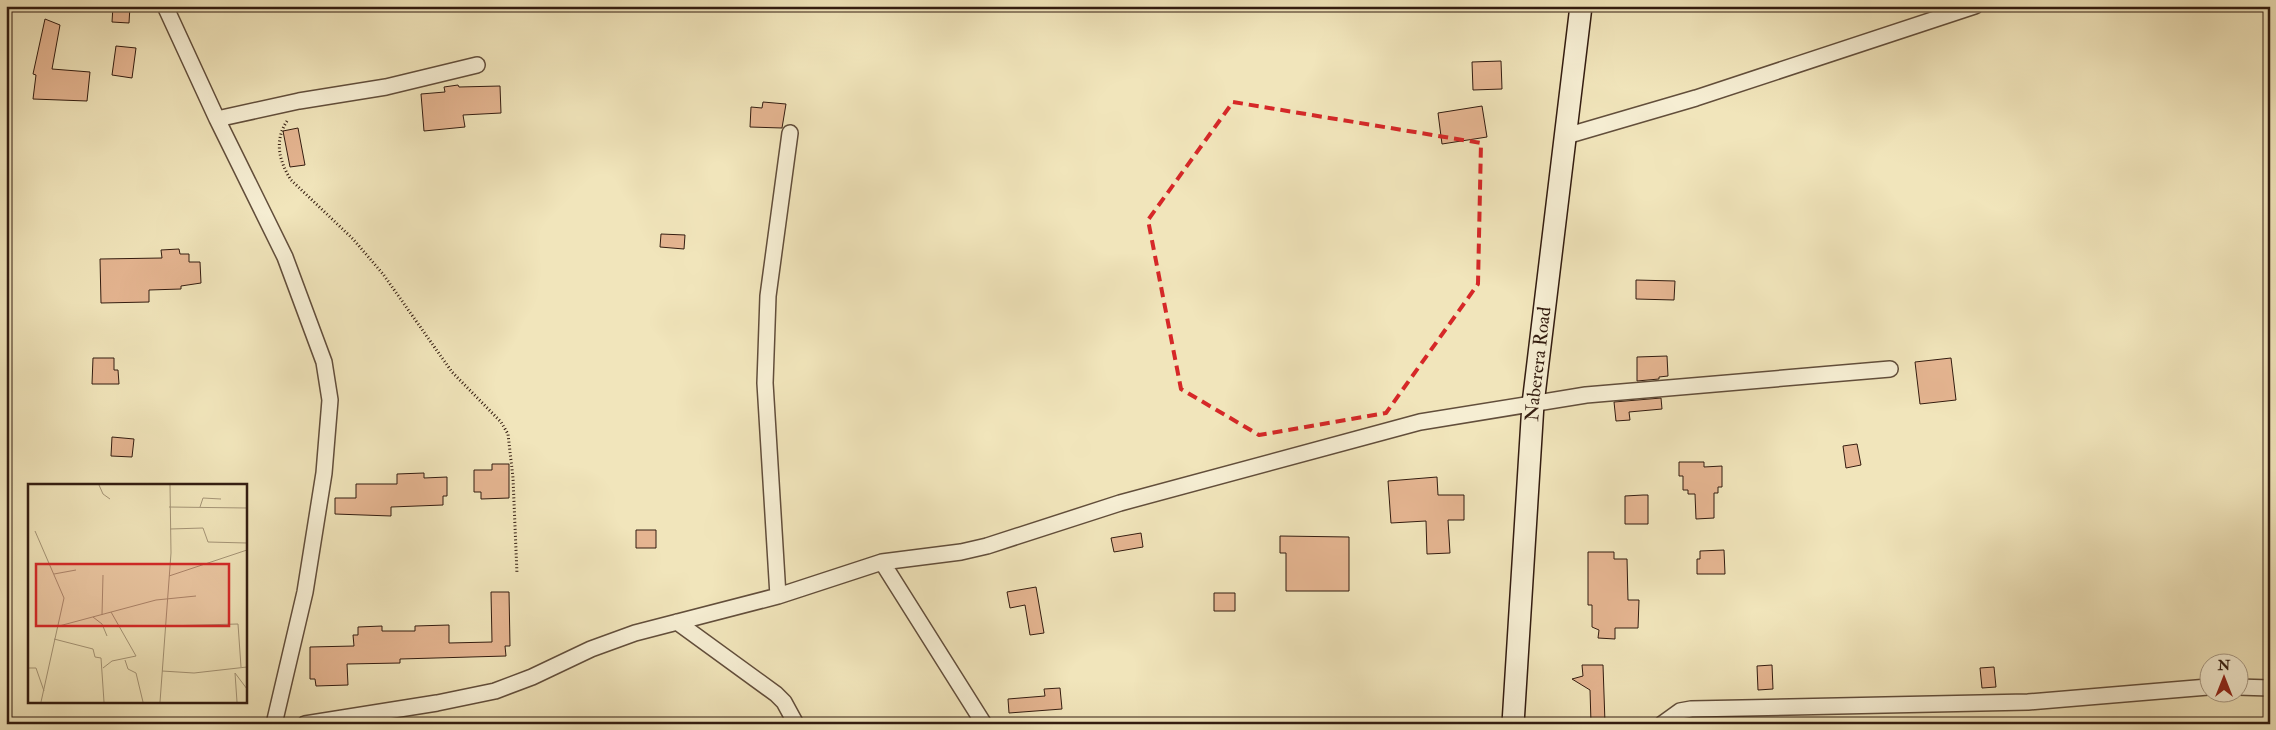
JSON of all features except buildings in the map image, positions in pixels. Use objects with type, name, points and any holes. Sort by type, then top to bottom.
[{"type":"street","points":[[165,6],[217,119],[285,257],[324,362],[330,400],[324,473],[305,592],[274,724]]},
{"type":"street","name":"Naberera Road","points":[[1514,724],[1533,404],[1581,6]]},
{"type":"street","points":[[1566,136],[1696,98],[1975,6]]},
{"type":"street","points":[[217,119],[299,101],[386,88],[477,66]]},
{"type":"street","points":[[778,596],[765,383],[768,296],[790,133]]},
{"type":"street","points":[[305,724],[437,703],[495,691],[532,677],[591,649],[635,633],[778,596],[882,562],[961,552],[987,546],[1120,503],[1420,422],[1586,395],[1890,369]]},
{"type":"street","points":[[882,562],[984,724]]},
{"type":"street","points":[[677,622],[776,694],[784,702],[796,724]]},
{"type":"street","points":[[2248,687],[2270,688]]},
{"type":"street","points":[[1662,724],[1680,712],[1691,709],[2028,702],[2198,688]]},
{"type":"path","points":[[299,101],[279,134],[279,152],[284,169],[291,180],[353,238],[383,274],[452,372],[501,422],[508,434],[514,478],[517,574]]},
{"type":"highlighted area","points":[[1233,102],[1481,143],[1478,284],[1386,413],[1259,435],[1181,389],[1148,220]]}]
